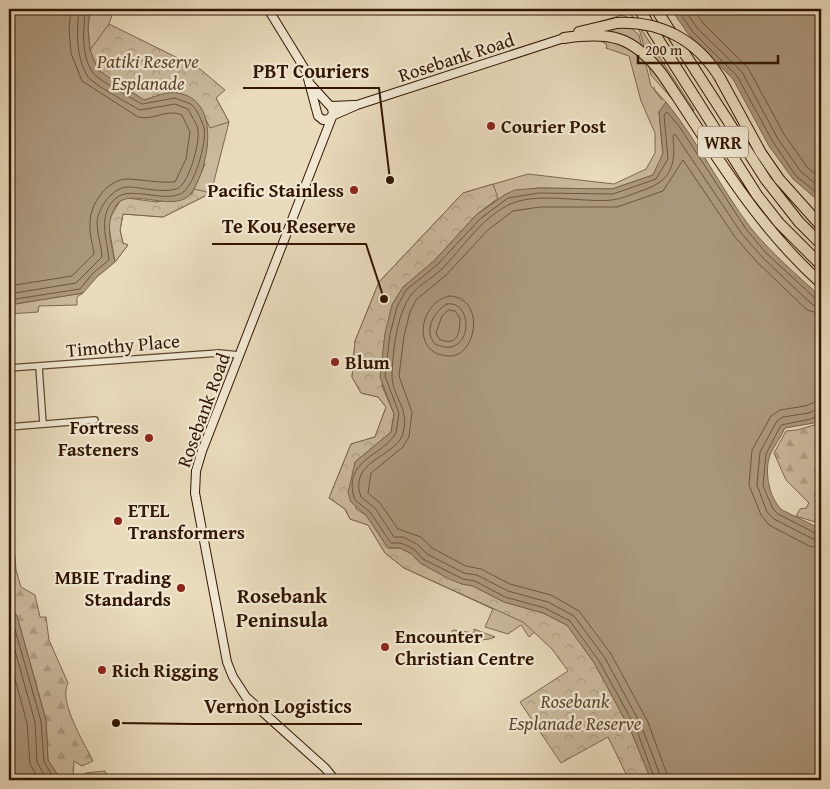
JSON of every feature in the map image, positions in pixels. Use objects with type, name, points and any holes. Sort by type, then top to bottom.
[{"type":"highway","name":"WRR","points":[[639,9],[757,195],[779,223],[821,265]]},
{"type":"highway","name":"WRR","points":[[656,9],[766,180],[799,222],[821,244]]},
{"type":"highway","points":[[564,38],[598,26],[617,22],[643,24],[660,28],[682,38],[698,49],[720,78],[761,153],[779,180],[821,226]]},
{"type":"highway","points":[[564,38],[600,35],[626,41],[650,59],[768,228],[821,282]]},
{"type":"main road","points":[[268,9],[306,71],[318,116],[323,120],[332,116],[330,105],[309,82]]},
{"type":"main road","name":"Rosebank Road","points":[[335,780],[325,768],[246,697],[233,677],[227,662],[196,497],[195,478],[202,450],[323,138],[330,127],[332,116],[357,105],[564,38]]},
{"type":"main road","points":[[317,109],[320,105],[330,105]]},
{"type":"main road","name":"Rosebank Road","points":[[330,105],[357,105]]},
{"type":"main road","name":"Rosebank Road","points":[[323,120],[323,138]]},
{"type":"street","name":"Timothy Place","points":[[9,368],[219,353],[239,355]]},
{"type":"street","points":[[39,367],[43,424]]},
{"type":"street","points":[[9,427],[95,420]]},
{"type":"green space","points":[[90,9],[114,9],[109,24],[110,32],[216,98],[229,122],[211,193],[163,217],[123,214],[120,230],[123,243],[128,245],[115,262],[116,205],[157,202],[192,194],[205,164],[90,50],[88,29]]},
{"type":"green space","points":[[628,9],[694,110],[693,112],[673,100],[651,75],[640,32]]},
{"type":"green space","points":[[622,15],[629,18],[628,25],[639,35],[651,86],[666,102],[659,112],[663,158],[653,175],[612,189],[539,188],[506,194],[476,215],[382,386],[394,414],[595,664],[539,628],[529,637],[521,625],[508,634],[485,627],[493,609],[404,568],[385,553],[368,525],[350,519],[345,509],[329,498],[351,444],[375,437],[386,407],[378,397],[361,393],[352,377],[355,341],[379,282],[463,193],[528,174],[614,184],[646,169],[655,153],[655,133],[641,101],[629,56],[606,48],[607,45],[600,40],[606,33],[598,22]]},
{"type":"green space","name":"Patiki Reserve Esplanade","points":[[109,24],[200,69],[225,90],[216,98],[229,122],[210,128],[197,105],[185,95],[169,95],[144,100],[98,71],[90,50]]},
{"type":"green space","name":"Rosebank Esplanade Reserve","points":[[493,184],[498,198],[476,215],[434,261],[403,287],[392,305],[382,386],[394,414],[391,432],[355,462],[356,509],[366,515],[388,548],[400,548],[412,554],[420,563],[462,584],[473,586],[504,602],[543,613],[567,625],[595,664],[631,731],[651,780],[629,780],[608,737],[561,763],[520,702],[568,671],[552,649],[523,622],[404,568],[385,553],[368,525],[350,519],[345,509],[329,498],[351,444],[375,437],[386,407],[378,397],[361,393],[352,377],[355,341],[379,282],[463,193]]},
{"type":"green space","points":[[194,189],[211,193],[163,217],[123,214],[120,230],[123,243],[128,245],[115,262],[108,222],[120,201],[127,198],[157,202],[192,194]]},
{"type":"green space","points":[[83,293],[77,297],[77,305],[39,306],[38,312],[9,314],[9,305]]},
{"type":"green space","points":[[821,423],[821,522],[818,523],[796,516],[800,509],[806,508],[809,503],[786,480],[774,453],[786,431]]},
{"type":"green space","points":[[9,529],[13,534],[16,570],[21,587],[35,595],[40,617],[46,617],[49,640],[68,683],[66,701],[69,711],[93,761],[82,766],[74,761],[73,775],[79,777],[86,773],[105,771],[110,780],[61,780],[48,760],[46,720],[17,616],[9,606]]},
{"type":"green space","points":[[474,629],[495,637],[463,641],[462,638],[448,644],[445,640],[453,630],[474,633]]},
{"type":"water","points":[[9,9],[90,9],[88,29],[90,50],[98,70],[144,100],[169,93],[177,93],[191,98],[201,107],[206,120],[208,135],[207,151],[198,181],[192,192],[185,198],[176,201],[166,201],[132,198],[117,204],[113,211],[110,225],[110,240],[115,262],[97,277],[83,293],[9,305]]},
{"type":"water","points":[[671,9],[821,9],[821,203],[793,179],[769,146],[733,79],[689,35]]},
{"type":"water","points":[[666,102],[678,117],[750,227],[775,255],[821,297],[821,417],[814,423],[785,428],[770,455],[768,477],[771,492],[782,510],[821,529],[821,780],[651,780],[631,731],[595,664],[567,625],[543,613],[504,602],[473,586],[449,579],[420,563],[412,554],[400,548],[388,548],[366,515],[351,502],[348,493],[355,462],[391,432],[394,414],[380,377],[385,333],[392,305],[403,287],[434,261],[476,215],[506,194],[515,190],[539,188],[612,189],[653,175],[663,153],[659,112]]},
{"type":"water","points":[[9,606],[17,616],[46,720],[48,760],[61,780],[9,780]]},
{"type":"waterway","points":[[654,87],[662,100]]},
{"type":"place","name":"Courier Post","points":[[491,126]]},
{"type":"place","name":"PBT Couriers","points":[[390,180]]},
{"type":"place","name":"Pacific Stainless","points":[[354,190]]},
{"type":"place","name":"Te Kou Reserve","points":[[384,299]]},
{"type":"place","name":"Blum","points":[[335,362]]},
{"type":"place","name":"Fortress Fasteners","points":[[149,438]]},
{"type":"place","name":"ETEL Transformers","points":[[118,521]]},
{"type":"place","name":"MBIE Trading Standards","points":[[181,588]]},
{"type":"place","name":"Encounter Christian Centre","points":[[385,647]]},
{"type":"place","name":"Rich Rigging","points":[[102,670]]},
{"type":"place","name":"Vernon Logistics","points":[[116,723]]},
{"type":"district","name":"Rosebank Peninsula","points":[[282,607]]}]
